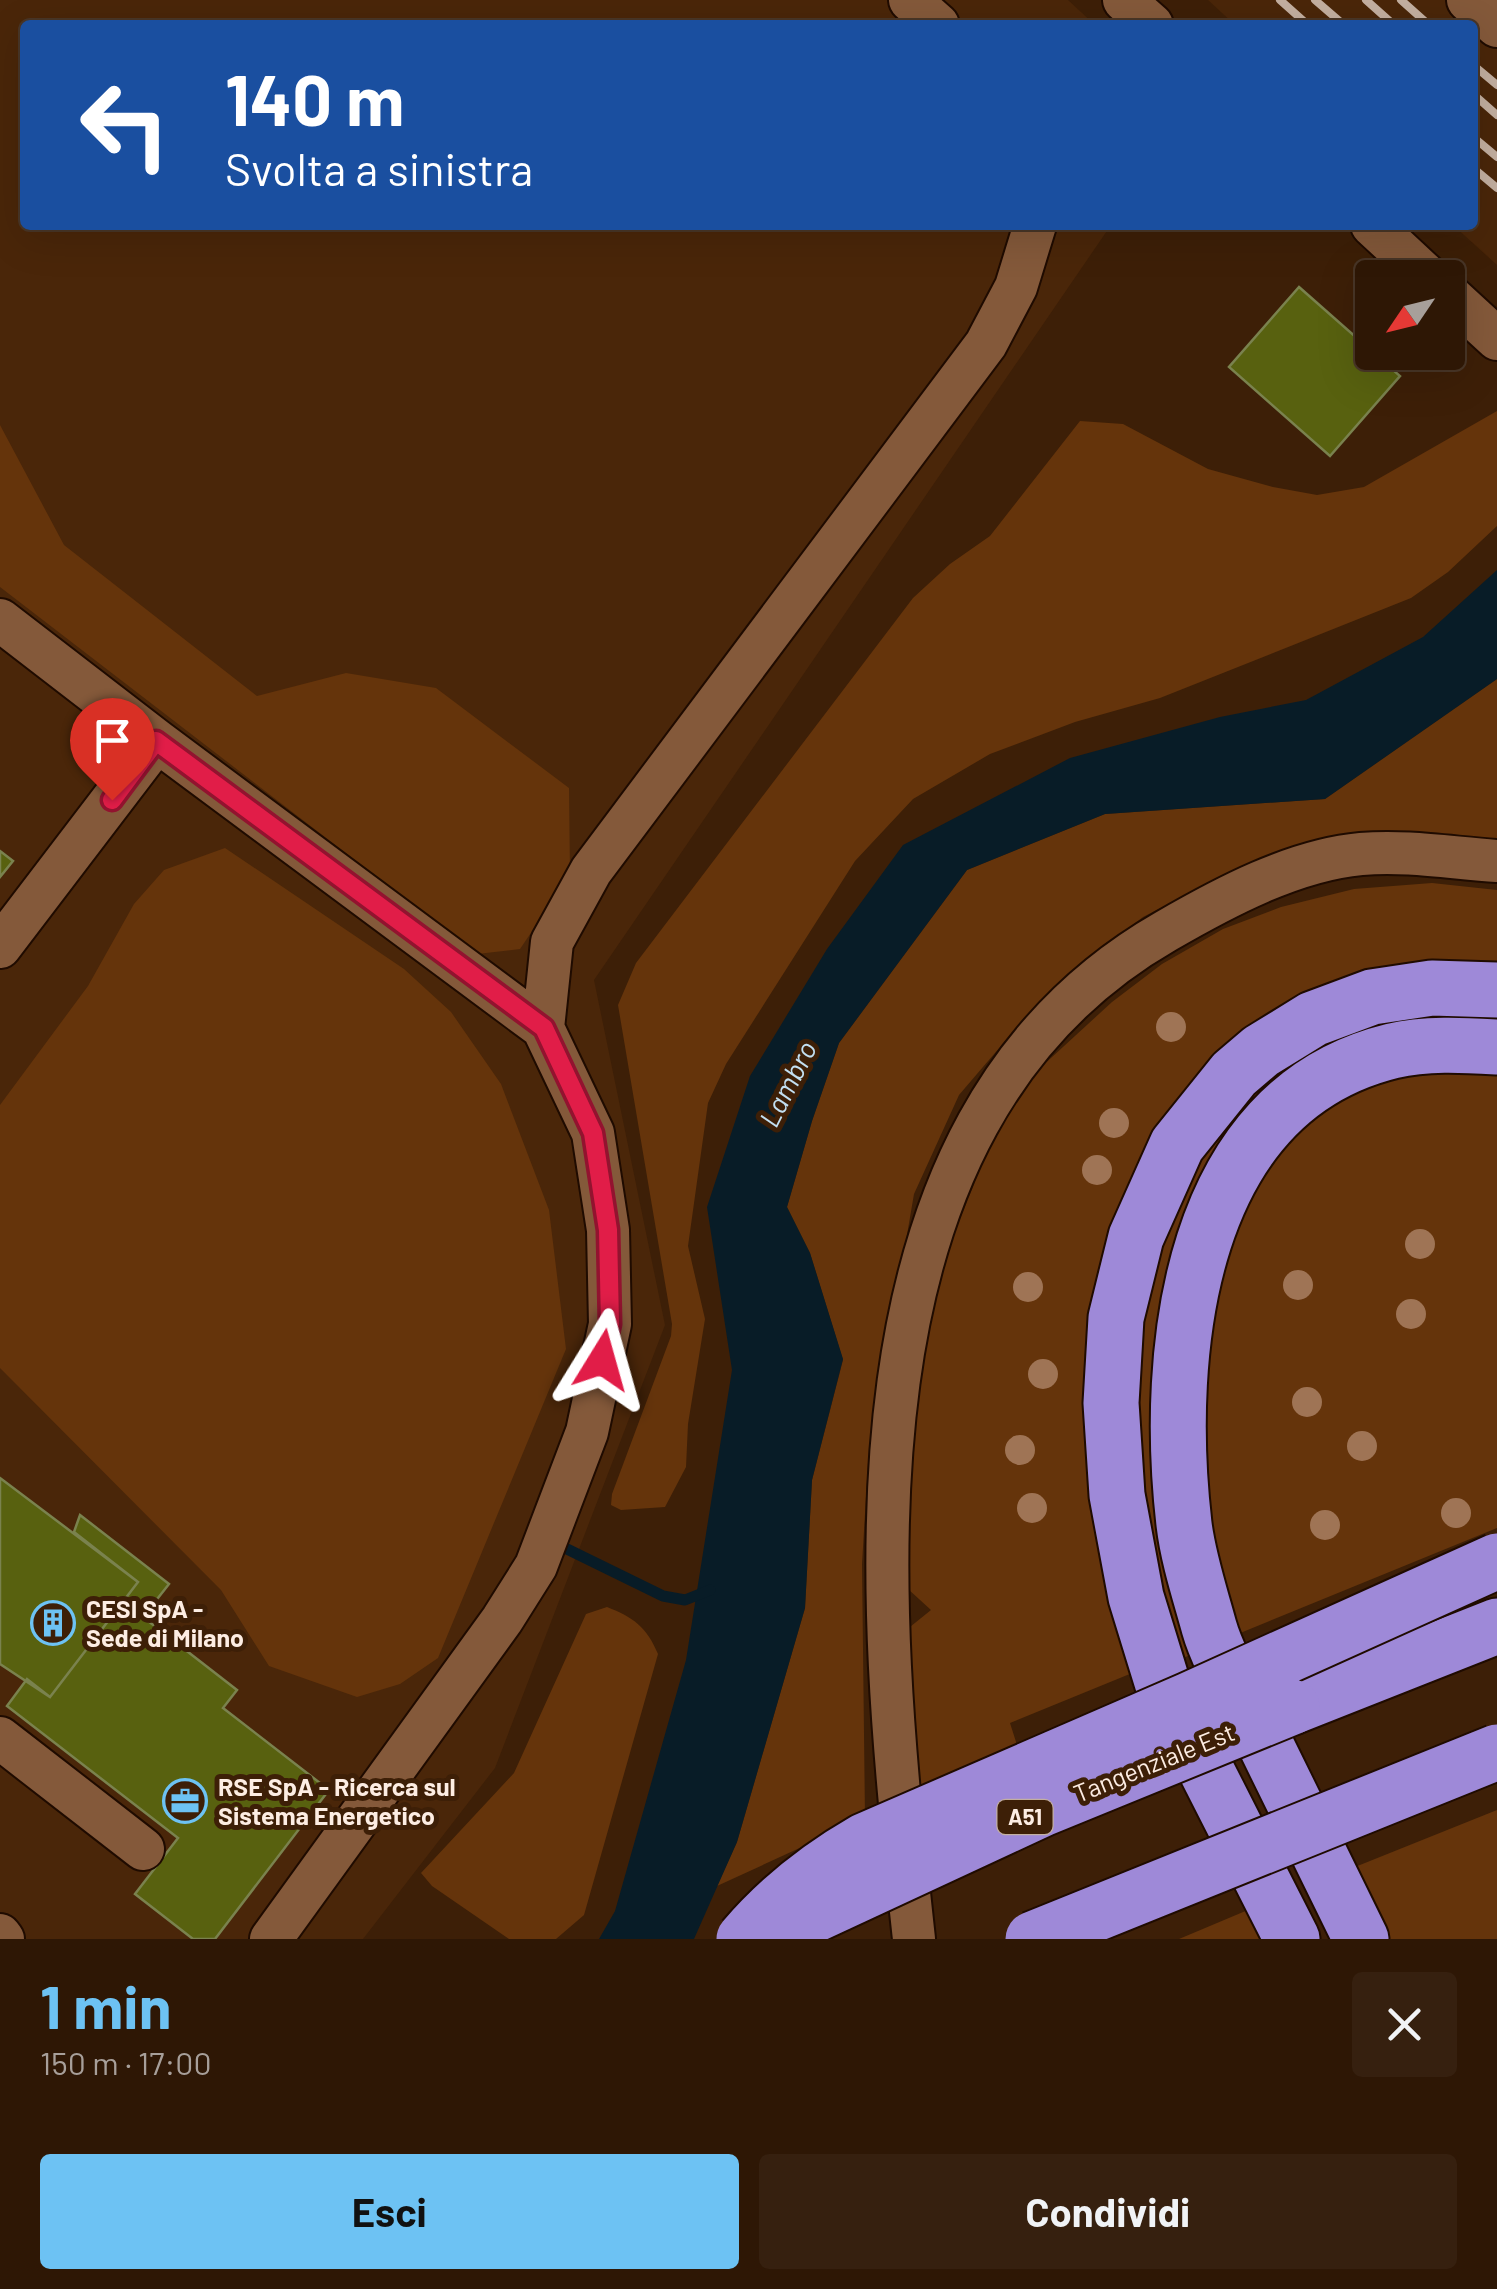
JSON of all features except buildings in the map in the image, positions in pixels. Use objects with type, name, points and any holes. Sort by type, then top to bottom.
[{"type":"highway","points":[[1292,1939],[1163,1684],[1136,1597],[1116,1495],[1111,1403],[1116,1318],[1136,1236],[1177,1145],[1234,1074],[1286,1033],[1342,1006],[1416,990],[1497,990]]},
{"type":"highway","points":[[1361,1939],[1210,1631],[1184,1526],[1182,1343],[1210,1223],[1237,1164],[1281,1110],[1330,1075],[1393,1051],[1433,1045],[1497,1047]]},
{"type":"highway","points":[[744,1939],[784,1896],[826,1862],[864,1841],[1497,1561]]},
{"type":"highway","name":"Tangenziale Est","points":[[764,1939],[1042,1809],[1497,1626]]},
{"type":"highway","points":[[1033,1939],[1497,1752]]},
{"type":"street","points":[[910,0],[932,20]]},
{"type":"street","points":[[1124,0],[1146,20]]},
{"type":"street","points":[[1468,0],[1497,26]]},
{"type":"street","points":[[544,1028],[552,942],[591,871],[986,344],[1016,287],[1033,230]]},
{"type":"street","points":[[1377,230],[1410,260]]},
{"type":"street","points":[[1465,310],[1497,339]]},
{"type":"street","points":[[0,620],[156,741],[544,1028],[593,1133],[608,1230],[610,1324],[587,1432],[536,1566],[502,1620],[270,1939]]},
{"type":"street","points":[[0,947],[156,741]]},
{"type":"street","points":[[914,1939],[894,1759],[888,1597],[890,1444],[902,1352],[922,1260],[956,1169],[996,1092],[1044,1030],[1135,948],[1258,882],[1358,854],[1497,862]]},
{"type":"street","points":[[0,1738],[143,1849]]},
{"type":"shaded area","points":[[0,0],[1068,0],[1090,20],[20,20],[20,230],[1108,230],[594,980],[665,1325],[495,1768],[363,1939],[0,1939]]},
{"type":"shaded area","points":[[1208,0],[1497,0],[1497,265],[1458,230],[1478,230],[1478,20],[1230,20]]},
{"type":"shaded area","points":[[1497,411],[1497,526],[1448,572],[1411,598],[1160,698],[1075,722],[990,754],[913,799],[855,861],[726,1064],[708,1103],[688,1246],[705,1319],[688,1424],[686,1467],[665,1507],[621,1510],[611,1505],[672,1324],[618,1005],[636,963],[913,598],[950,564],[990,536],[1080,421],[1123,424],[1208,469],[1317,495],[1364,487]]},
{"type":"shaded area","points":[[0,425],[64,545],[257,696],[346,673],[436,688],[569,788],[570,875],[520,949],[477,954],[0,587]]},
{"type":"shaded area","points":[[1497,679],[1497,853],[1216,880],[1143,917],[1074,970],[1024,1019],[959,1095],[914,1194],[868,1463],[862,1564],[865,1818],[717,1886],[737,1842],[805,1608],[812,1480],[843,1360],[810,1253],[787,1207],[839,1043],[967,870],[1105,814],[1325,799]]},
{"type":"shaded area","points":[[225,848],[404,969],[451,1012],[501,1084],[549,1210],[566,1349],[438,1658],[400,1684],[357,1697],[269,1666],[221,1590],[0,1368],[0,1105],[88,986],[134,904],[164,870]]},
{"type":"shaded area","points":[[1432,883],[1497,890],[1497,967],[1363,975],[1129,1208],[1142,1669],[1010,1723],[1017,1745],[913,1789],[905,1631],[931,1610],[908,1589],[906,1465],[931,1291],[995,1132],[1027,1080],[1112,1002],[1162,964],[1223,929],[1281,907],[1354,889]]},
{"type":"shaded area","points":[[1497,1009],[1497,1017],[1472,1014],[1393,1021],[1325,1050],[1210,1173],[1201,1649],[1178,1661],[1145,1518],[1139,1435],[1141,1347],[1155,1255],[1199,1145],[1273,1067],[1372,1018]]},
{"type":"shaded area","points":[[1497,1057],[1497,1528],[1233,1636],[1201,1501],[1202,1329],[1250,1174],[1363,1077]]},
{"type":"shaded area","points":[[607,1607],[638,1624],[658,1654],[584,1915],[556,1939],[509,1939],[432,1886],[421,1873],[514,1773],[586,1614]]},
{"type":"shaded area","points":[[1497,1810],[1497,1939],[1380,1939],[1345,1871]]},
{"type":"shaded area","points":[[1255,1907],[1272,1939],[1179,1939]]},
{"type":"water","name":"Lambro","points":[[1497,570],[1497,679],[1325,799],[1105,814],[967,870],[839,1043],[787,1207],[810,1253],[843,1359],[812,1480],[805,1608],[737,1842],[694,1939],[599,1939],[615,1911],[686,1660],[732,1370],[707,1207],[750,1076],[827,949],[903,845],[1070,758],[1220,717],[1306,700],[1423,637]]},
{"type":"waterway","points":[[567,1549],[663,1596],[685,1600],[710,1590]]},
{"type":"railway","points":[[1280,0],[1302,20]]},
{"type":"railway","points":[[1315,0],[1338,20]]},
{"type":"railway","points":[[1366,0],[1388,20]]},
{"type":"railway","points":[[1401,0],[1423,20]]},
{"type":"railway","points":[[1478,69],[1497,85]]},
{"type":"railway","points":[[1478,98],[1497,115]]},
{"type":"railway","points":[[1478,141],[1497,157]]},
{"type":"railway","points":[[1478,172],[1497,188]]},
{"type":"place","name":"CESI SpA - Sede di Milano","points":[[53,1623]]},
{"type":"place","name":"RSE SpA - Ricerca sul Sistema Energetico","points":[[185,1801]]},
{"type":"route","points":[[112,800],[156,741],[544,1028],[593,1133],[608,1230],[610,1324],[602,1360]]}]
